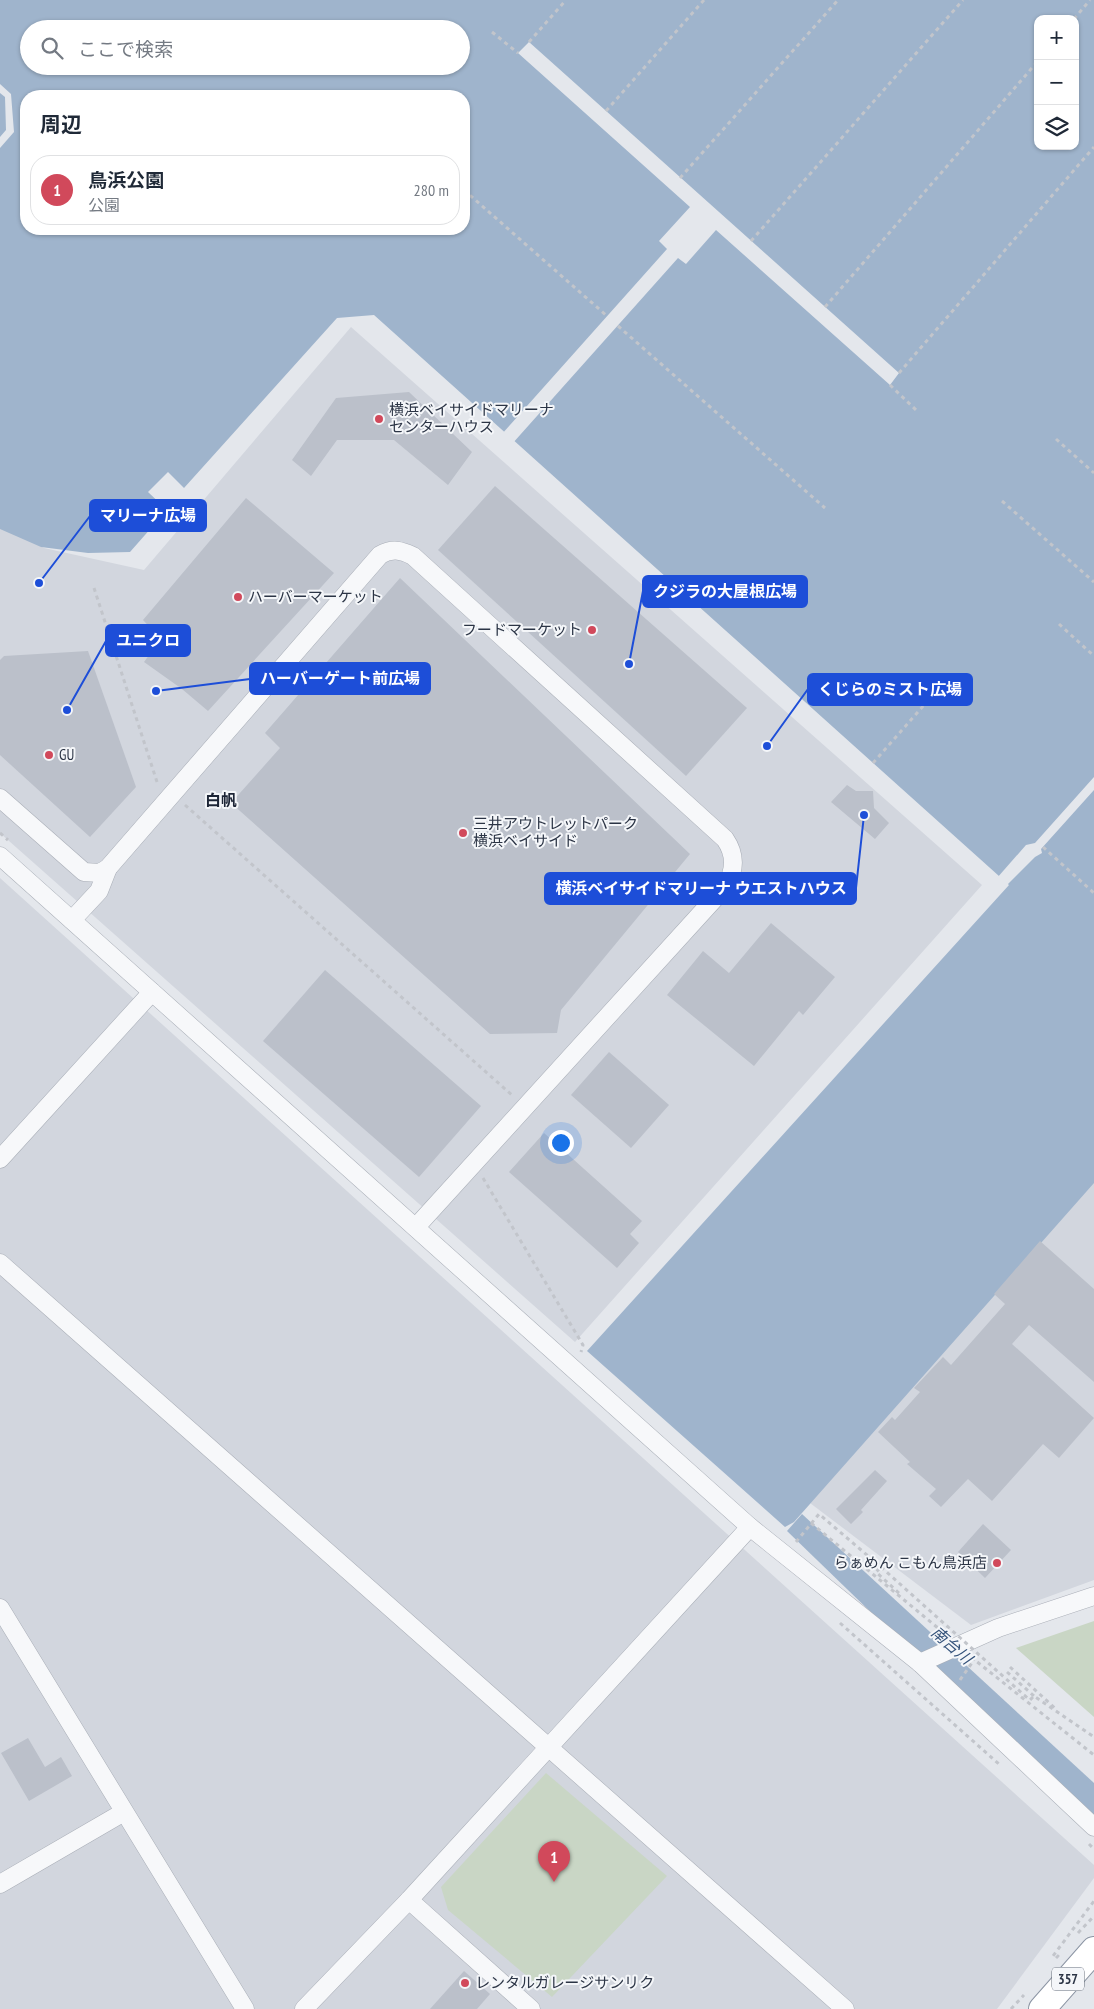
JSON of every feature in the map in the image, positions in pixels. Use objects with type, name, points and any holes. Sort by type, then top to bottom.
[{"type":"highway","name":"357","points":[[1035,1999],[1094,1950]]},
{"type":"highway","points":[[1048,2009],[1094,1956]]},
{"type":"street","points":[[0,798],[84,872],[100,873],[108,868],[380,556],[387,552],[402,550],[413,556],[725,839],[731,848],[733,859],[732,874],[726,886],[416,1227]]},
{"type":"street","points":[[0,856],[750,1527],[920,1663],[1094,1827]]},
{"type":"street","points":[[72,920],[99,891],[108,868]]},
{"type":"street","points":[[0,1159],[152,992]]},
{"type":"street","points":[[0,1263],[845,2009]]},
{"type":"street","points":[[304,2009],[409,1900],[750,1527]]},
{"type":"street","points":[[920,1663],[998,1628],[1094,1596]]},
{"type":"street","points":[[0,1608],[245,2009]]},
{"type":"street","points":[[0,1884],[124,1812]]},
{"type":"street","points":[[409,1900],[531,2009]]},
{"type":"path","points":[[528,42],[566,0]]},
{"type":"path","points":[[606,112],[704,0]]},
{"type":"path","points":[[680,178],[838,0]]},
{"type":"path","points":[[751,241],[963,0]]},
{"type":"path","points":[[1077,15],[1090,0]]},
{"type":"path","points":[[492,32],[518,53]]},
{"type":"path","points":[[825,307],[1034,66]]},
{"type":"path","points":[[899,373],[1094,147]]},
{"type":"path","points":[[470,195],[607,316]]},
{"type":"path","points":[[618,326],[825,508]]},
{"type":"path","points":[[890,384],[916,410]]},
{"type":"path","points":[[1056,440],[1094,473]]},
{"type":"path","points":[[1002,501],[1094,582]]},
{"type":"path","points":[[94,588],[159,787],[166,780]]},
{"type":"path","points":[[1059,624],[1094,656]]},
{"type":"path","points":[[873,763],[924,705]]},
{"type":"path","points":[[182,802],[516,1099]]},
{"type":"path","points":[[1043,847],[1094,893]]},
{"type":"path","points":[[481,1175],[583,1345],[581,1352],[574,1345]]},
{"type":"path","points":[[795,1543],[818,1514],[881,1567],[1024,1695],[1030,1700],[1034,1696]]},
{"type":"path","points":[[881,1567],[876,1572],[899,1595]]},
{"type":"path","points":[[962,1678],[974,1660]]},
{"type":"path","points":[[1010,1667],[1067,1719]]},
{"type":"path","points":[[1007,1672],[1034,1696],[1094,1737]]},
{"type":"path","points":[[1052,1963],[1058,1956],[1053,1956],[1094,1901]]},
{"type":"path","points":[[1011,2009],[1035,1999]]},
{"type":"shaded area","points":[[351,327],[982,885],[575,1342],[0,833],[0,525],[44,548],[144,570]]},
{"type":"shaded area","points":[[0,878],[1094,1865],[1094,1878],[997,2009],[0,2009]]},
{"type":"shaded area","points":[[1094,1181],[1094,1580],[971,1625],[810,1503]]},
{"type":"green space","points":[[1094,1621],[1094,1717],[1016,1648]]},
{"type":"green space","points":[[546,1773],[667,1876],[552,1997],[448,1910],[441,1887]]},
{"type":"water","points":[[0,0],[1094,0],[1094,1183],[794,1522],[785,1527],[587,1351],[1009,885],[374,315],[337,318],[184,488],[168,472],[148,492],[167,510],[130,552],[88,553],[41,547],[0,529]]},
{"type":"water","points":[[802,1514],[1094,1783],[1094,1828],[787,1531]]},
{"type":"pier","points":[[529,42],[899,373],[890,385],[716,230],[686,264],[678,258],[512,444],[502,434],[667,249],[659,241],[690,207],[518,53]]},
{"type":"pier","points":[[0,84],[11,94],[14,132],[0,148],[0,137],[6,130],[5,97],[0,93]]},
{"type":"pier","points":[[1094,777],[1094,790],[1041,849],[1042,853],[1035,857],[1000,892],[1005,885],[997,878],[1026,845],[1035,843]]},
{"type":"building","name":"横浜ベイサイドマリーナ センターハウス","points":[[409,392],[472,452],[448,485],[394,440],[337,440],[311,476],[292,460],[336,398]]},
{"type":"building","name":"フードマーケット","points":[[495,486],[747,708],[686,776],[438,550]]},
{"type":"building","name":"ハーバーマーケット","points":[[246,498],[334,573],[208,711],[182,689],[144,662],[161,639],[143,620]]},
{"type":"building","name":"三井アウトレットパーク 横浜ベイサイド","points":[[400,578],[690,854],[561,1010],[557,1033],[490,1034],[231,803],[280,748],[265,733]]},
{"type":"building","points":[[88,651],[136,787],[90,837],[0,755],[0,660],[4,656]]},
{"type":"building","points":[[847,785],[856,791],[873,791],[874,808],[889,823],[875,839],[831,802]]},
{"type":"building","points":[[771,923],[835,977],[803,1015],[799,1011],[754,1066],[667,995],[703,951],[729,973]]},
{"type":"building","points":[[325,970],[481,1106],[419,1177],[263,1041]]},
{"type":"building","points":[[609,1052],[669,1105],[631,1148],[571,1095]]},
{"type":"building","points":[[544,1133],[642,1221],[630,1234],[639,1243],[617,1268],[509,1172]]},
{"type":"building","points":[[1040,1241],[1094,1289],[1094,1382],[1029,1325],[1012,1344],[1094,1418],[1059,1458],[1043,1444],[992,1501],[968,1479],[941,1507],[929,1496],[936,1489],[907,1464],[910,1462],[878,1432],[892,1417],[895,1420],[920,1392],[914,1388],[943,1357],[951,1365],[1005,1304],[994,1294]]},
{"type":"building","points":[[875,1470],[887,1481],[851,1524],[836,1509]]},
{"type":"building","points":[[983,1524],[1011,1550],[985,1578],[958,1552]]},
{"type":"building","points":[[28,1738],[45,1767],[61,1757],[72,1776],[29,1801],[1,1753]]},
{"type":"building","name":"レンタルガレージサンリク","points":[[464,1971],[490,1994],[477,2009],[430,2009]]},
{"type":"place","name":"横浜ベイサイドマリーナ センターハウス","points":[[379,419]]},
{"type":"place","name":"マリーナ広場","points":[[39,583]]},
{"type":"place","name":"ハーバーマーケット","points":[[238,597]]},
{"type":"place","name":"フードマーケット","points":[[592,630]]},
{"type":"place","name":"クジラの大屋根広場","points":[[629,664]]},
{"type":"place","name":"ハーバーゲート前広場","points":[[156,691]]},
{"type":"place","name":"ユニクロ","points":[[67,710]]},
{"type":"place","name":"くじらのミスト広場","points":[[767,746]]},
{"type":"place","name":"GU","points":[[49,755]]},
{"type":"place","name":"横浜ベイサイドマリーナ ウエストハウス","points":[[864,815]]},
{"type":"place","name":"三井アウトレットパーク 横浜ベイサイド","points":[[463,833]]},
{"type":"place","name":"らぁめん こもん鳥浜店","points":[[997,1563]]},
{"type":"place","name":"鳥浜公園","points":[[554,1882]]},
{"type":"place","name":"レンタルガレージサンリク","points":[[465,1983]]},
{"type":"district","name":"白帆","points":[[221,800]]},
{"type":"water label","name":"南台川","points":[[952,1645]]}]
